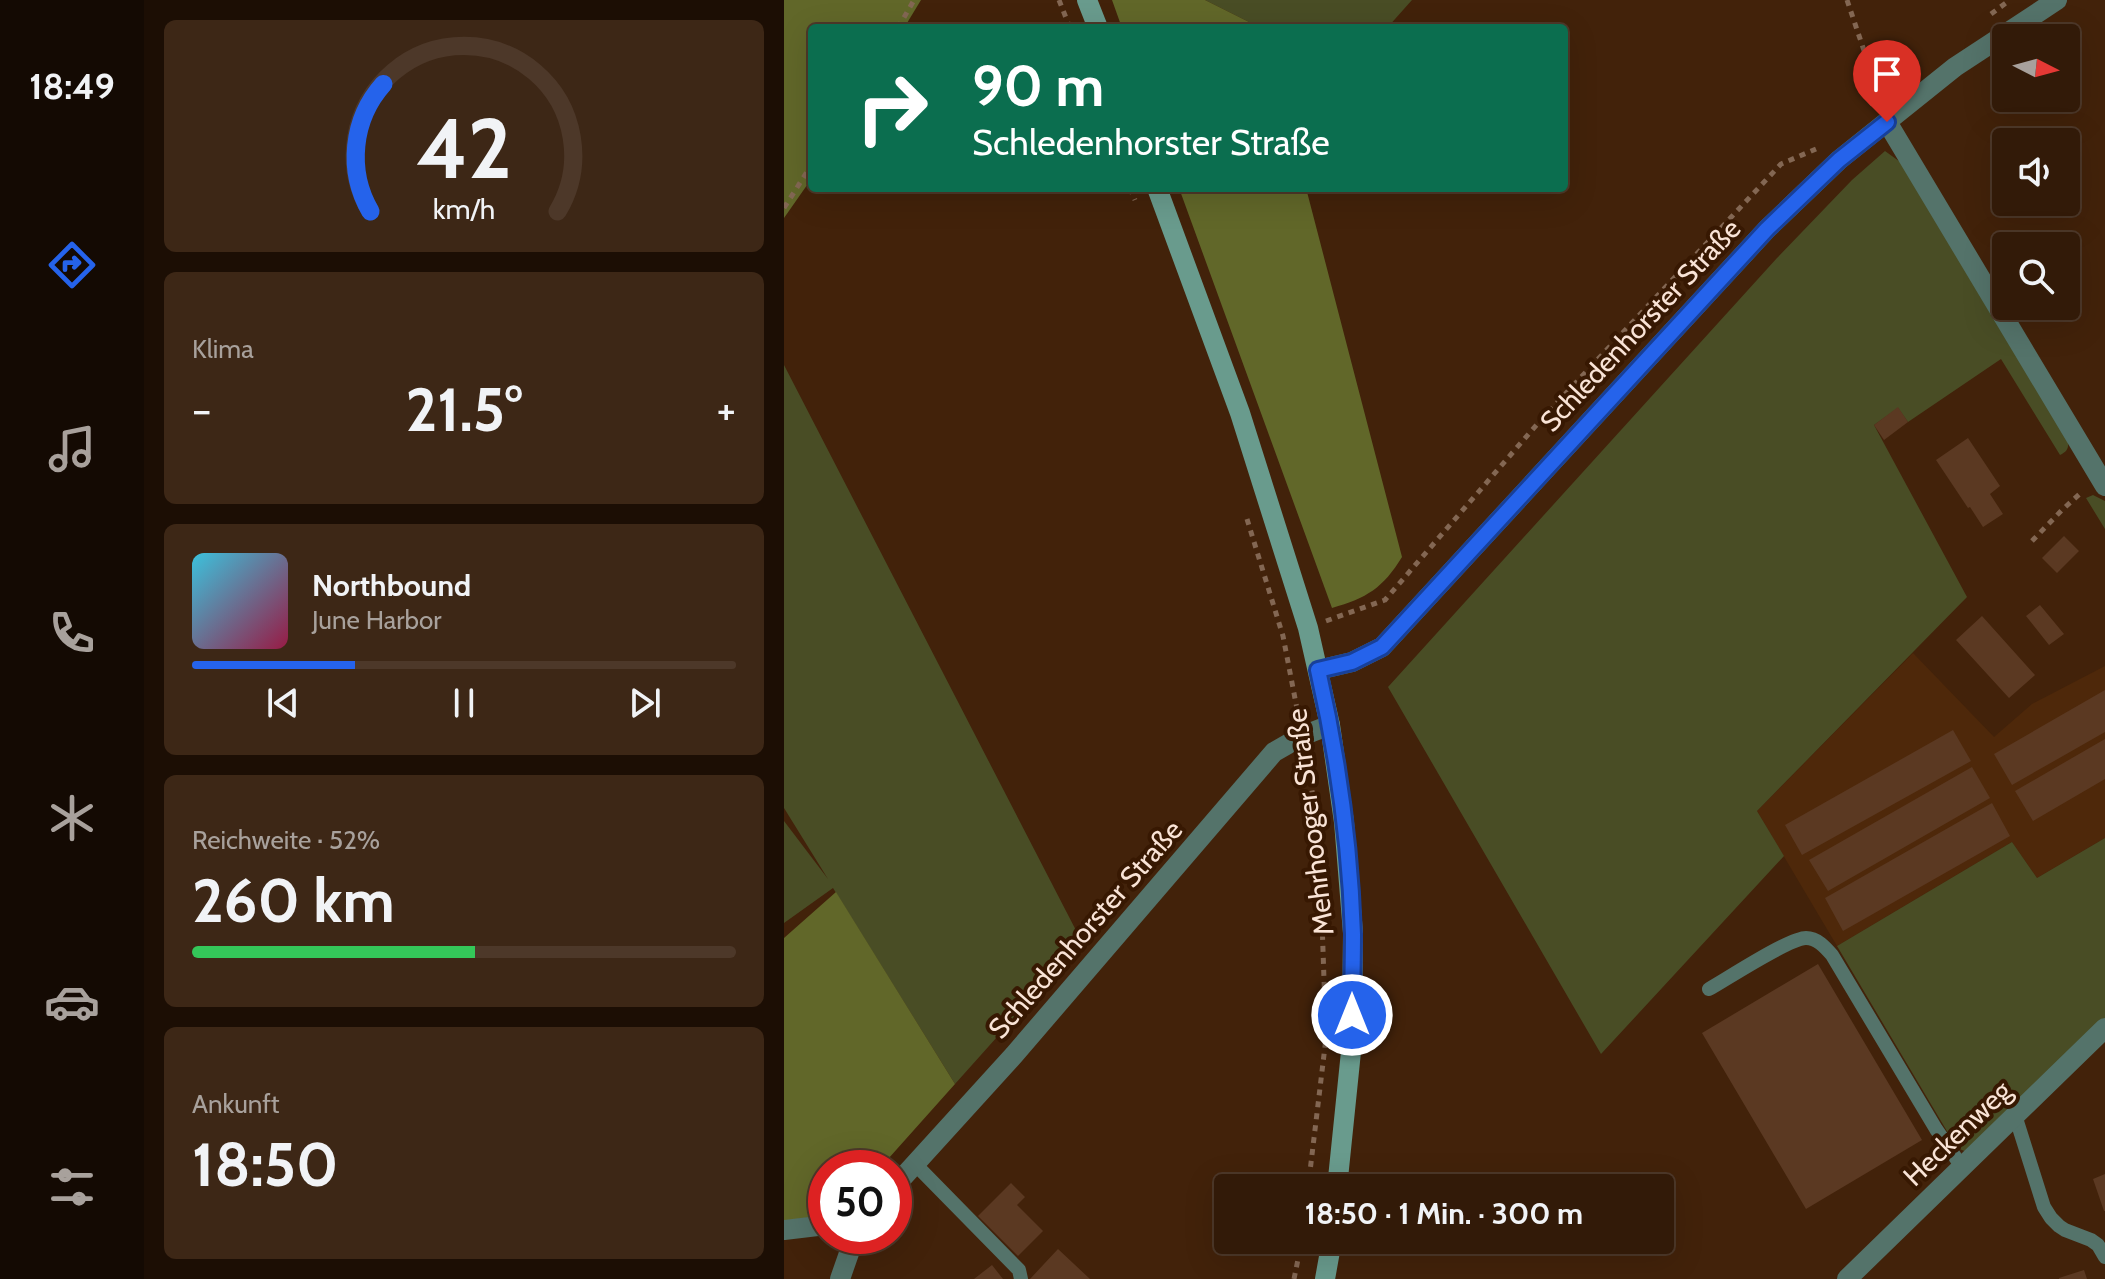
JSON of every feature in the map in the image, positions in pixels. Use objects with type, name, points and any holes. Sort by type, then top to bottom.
[{"type":"main road","points":[[1087,0],[1096,24]]},
{"type":"main road","name":"Mehrhooger Straße","points":[[1158,192],[1240,413],[1308,628],[1330,725],[1344,822],[1353,933],[1352,1042],[1338,1174]]},
{"type":"main road","points":[[1325,1279],[1329,1254]]},
{"type":"street","name":"Schledenhorster Straße","points":[[1318,670],[1352,662],[1382,647],[1767,229],[1839,160],[1955,67],[2057,0]]},
{"type":"street","points":[[1887,122],[2102,482]]},
{"type":"street","name":"Schledenhorster Straße","points":[[912,1167],[1014,1055],[1274,752],[1330,725]]},
{"type":"street","name":"Heckenweg","points":[[1847,1279],[2105,1028]]},
{"type":"street","points":[[784,1230],[808,1227]]},
{"type":"street","points":[[840,1279],[849,1254]]},
{"type":"lane","points":[[1709,989],[1790,941],[1806,938],[1819,942],[1832,955],[1962,1167]]},
{"type":"lane","points":[[2015,1115],[2044,1207],[2065,1230],[2098,1245],[2105,1257]]},
{"type":"lane","points":[[915,1164],[1019,1270],[1021,1279]]},
{"type":"path","points":[[900,24],[914,0]]},
{"type":"path","points":[[1059,0],[1068,24]]},
{"type":"path","points":[[1847,0],[1879,95],[1868,105]]},
{"type":"path","points":[[1341,616],[1385,600],[1539,422],[1781,164],[1822,147]]},
{"type":"path","points":[[784,208],[808,170]]},
{"type":"path","points":[[1132,192],[1136,203]]},
{"type":"path","points":[[2032,541],[2062,510],[2102,482]]},
{"type":"path","points":[[1246,516],[1283,636],[1319,833],[1326,1038],[1310,1174]]},
{"type":"path","points":[[1294,1279],[1299,1254]]},
{"type":"shaded area","points":[[1913,653],[1994,737],[2032,704],[2105,666],[2105,838],[2037,878],[2012,842],[1837,946],[1757,811]]},
{"type":"green space","points":[[784,0],[921,0],[906,24],[808,24],[808,184],[784,218]]},
{"type":"green space","points":[[1112,0],[1205,0],[1253,24],[1121,24]]},
{"type":"green space","points":[[1205,0],[1412,0],[1391,24],[1253,24]]},
{"type":"green space","points":[[1885,151],[1903,164],[1992,313],[1992,320],[1996,320],[2068,441],[2068,448],[2060,455],[2001,359],[1908,422],[1898,408],[1874,425],[1967,597],[1757,811],[1784,856],[1601,1054],[1388,687],[1777,258],[1852,180]]},
{"type":"green space","points":[[1180,192],[1307,192],[1402,557],[1388,577],[1373,590],[1332,608]]},
{"type":"green space","points":[[784,365],[1082,942],[955,1084],[833,888],[784,923],[784,821],[828,879],[784,808]]},
{"type":"green space","points":[[2093,495],[2105,501],[2105,529],[2086,498]]},
{"type":"green space","points":[[2105,838],[2105,1020],[1967,1152],[1957,1148],[1837,946],[2012,842],[2037,878]]},
{"type":"green space","points":[[836,892],[955,1084],[896,1150],[808,1150],[808,1218],[784,1221],[784,938]]},
{"type":"building","points":[[1898,407],[1908,422],[1884,440],[1874,425]]},
{"type":"building","points":[[1968,438],[2000,486],[1990,494],[2003,514],[1983,527],[1936,460]]},
{"type":"building","points":[[2064,536],[2079,551],[2057,573],[2042,558]]},
{"type":"building","points":[[2040,605],[2064,634],[2049,645],[2026,616]]},
{"type":"building","points":[[1982,616],[2035,675],[2009,698],[1956,640]]},
{"type":"building","points":[[2105,690],[2105,732],[2012,785],[1994,754]]},
{"type":"building","points":[[1953,730],[1971,761],[1802,855],[1785,825]]},
{"type":"building","points":[[2105,739],[2105,779],[2033,821],[2015,791]]},
{"type":"building","points":[[1972,767],[1990,798],[1828,891],[1809,860]]},
{"type":"building","points":[[1992,803],[2010,836],[1843,931],[1825,898]]},
{"type":"building","points":[[1818,964],[1922,1140],[1806,1209],[1702,1033]]},
{"type":"building","points":[[2105,1174],[2105,1211],[2104,1211],[2093,1179]]},
{"type":"building","points":[[1011,1183],[1025,1197],[1017,1205],[1043,1231],[1018,1256],[978,1216]]},
{"type":"building","points":[[1058,1249],[1090,1279],[1030,1279]]},
{"type":"building","points":[[992,1265],[1003,1279],[974,1279]]},
{"type":"building","points":[[2084,1270],[2087,1279],[2059,1279],[2059,1278]]},
{"type":"route","points":[[1352,1015],[1353,933],[1344,822],[1330,725],[1318,670],[1352,662],[1382,647],[1767,229],[1839,160],[1887,122]]}]
